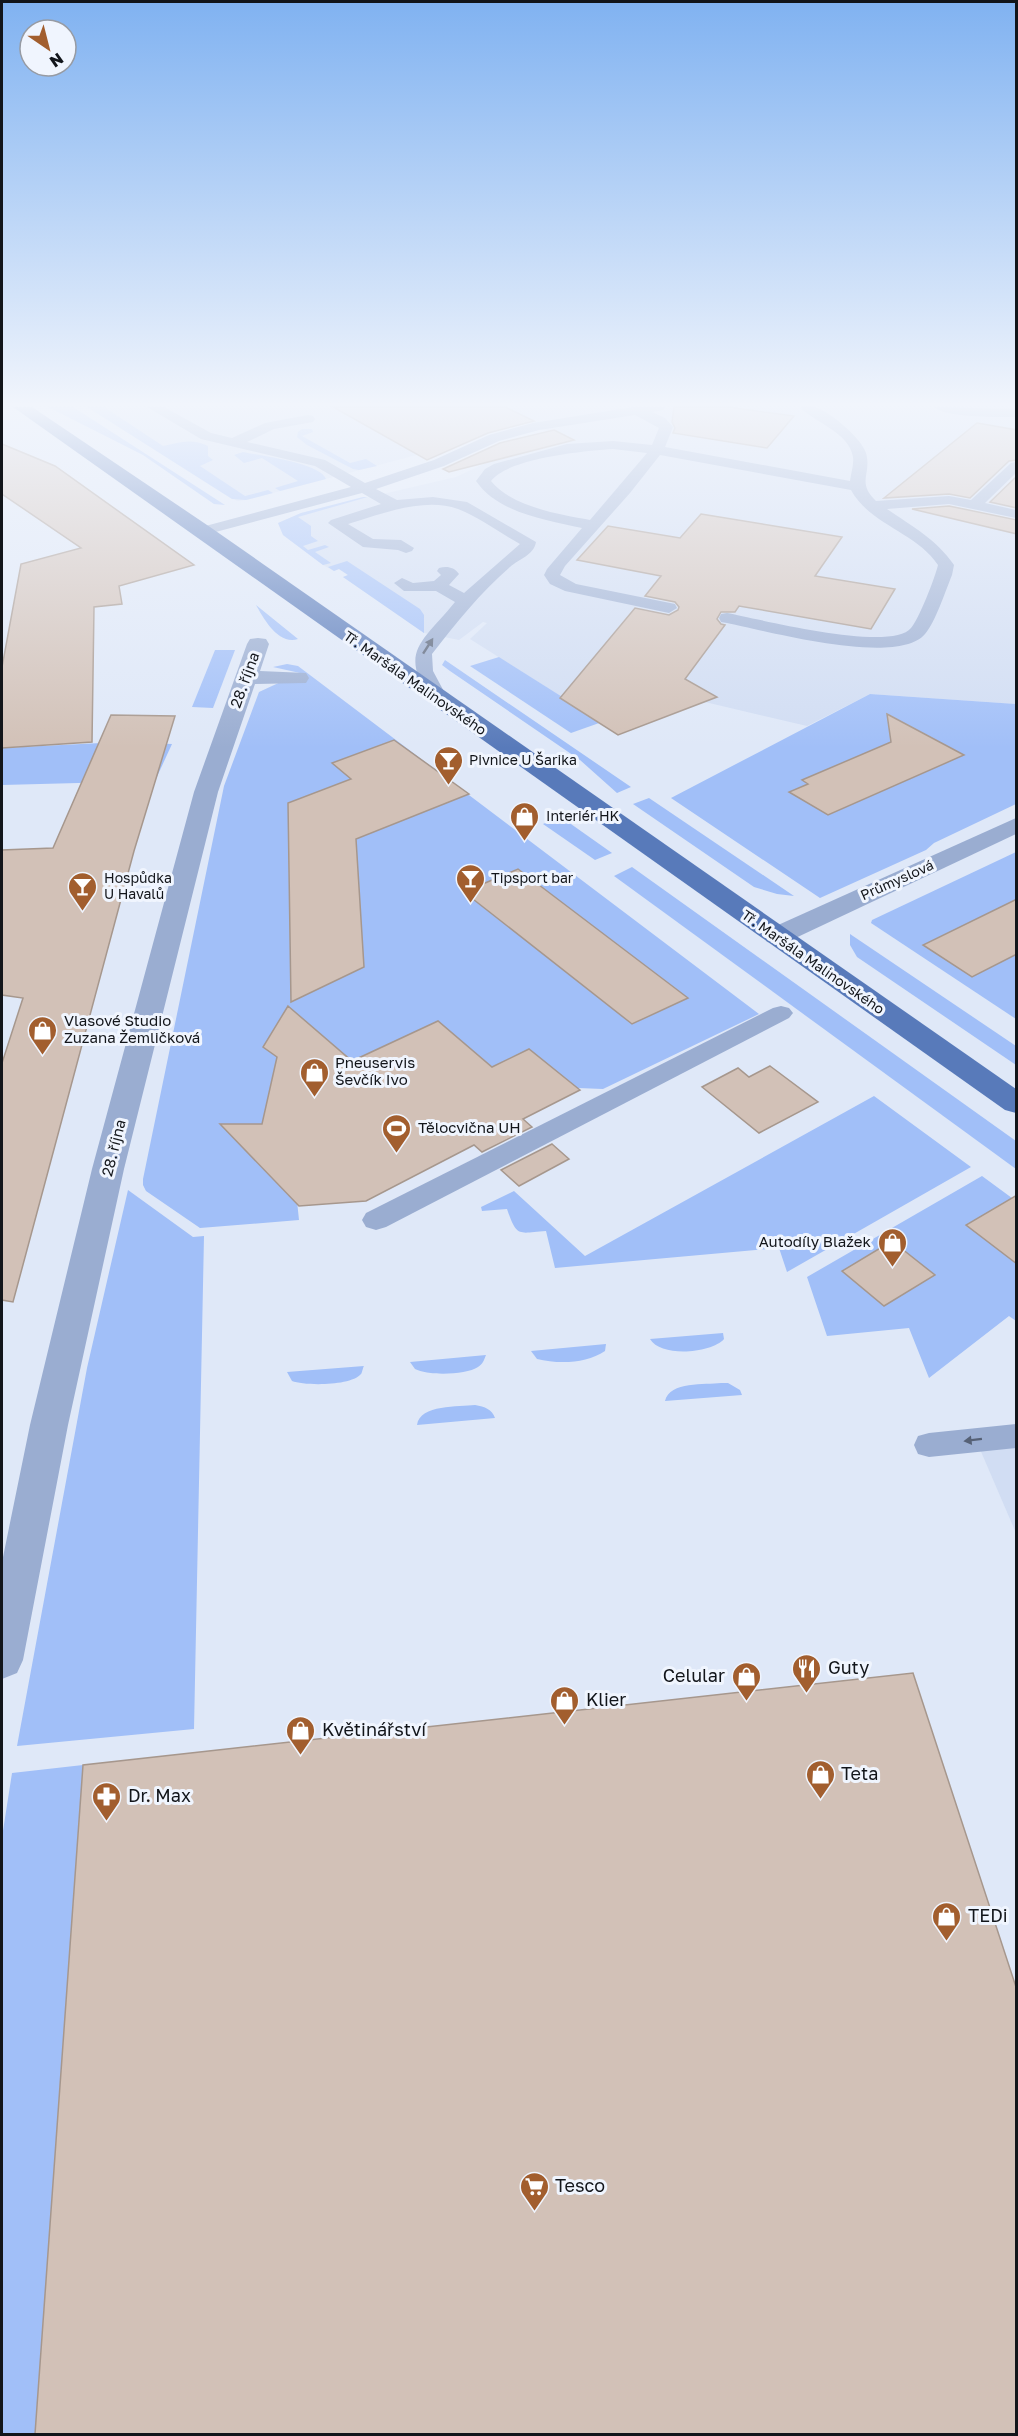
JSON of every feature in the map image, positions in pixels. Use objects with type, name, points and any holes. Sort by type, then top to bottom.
[{"type":"main road","name":"Tř. Maršála Malinovského","points":[[188,521],[1017,1103]]},
{"type":"street","name":"28. října","points":[[2,1660],[49,1425],[108,1169],[206,792],[258,644]]},
{"type":"street","points":[[248,677],[298,678]]},
{"type":"street","name":"Průmyslová","points":[[777,936],[1017,825]]},
{"type":"lane","points":[[203,531],[241,521]]},
{"type":"lane","points":[[343,521],[336,523],[364,550],[386,554]]},
{"type":"lane","points":[[439,699],[423,670],[421,661],[423,653],[465,602],[506,562],[529,545],[528,542],[490,521]]},
{"type":"lane","points":[[570,521],[591,525]]},
{"type":"lane","points":[[595,521],[553,571],[556,581],[583,592],[669,608]]},
{"type":"lane","points":[[727,618],[874,644],[903,641],[918,632],[938,590],[946,565],[941,556],[925,540],[896,521]]},
{"type":"lane","points":[[364,550],[404,541]]},
{"type":"lane","points":[[402,583],[410,588],[436,578],[465,602]]},
{"type":"lane","points":[[376,1220],[781,1013]]},
{"type":"lane","points":[[929,1445],[1017,1436]]},
{"type":"shaded area","points":[[283,521],[1016,521],[1016,704],[870,694],[807,726],[705,702],[683,710],[601,722],[470,639],[487,623],[483,622],[459,640],[424,633],[343,577],[348,575],[339,569],[334,571],[323,565],[283,535],[278,523]]},
{"type":"shaded area","points":[[283,521],[303,521],[311,526],[311,536],[318,541],[303,546],[308,550],[325,545],[329,547],[315,552],[331,563],[323,565],[283,535],[278,523]]},
{"type":"shaded area","points":[[347,561],[420,609],[424,615],[424,633],[343,577],[348,575],[339,569],[334,571],[328,567]]},
{"type":"shaded area","points":[[256,605],[298,639],[291,640],[278,635],[272,630]]},
{"type":"shaded area","points":[[215,650],[235,650],[213,708],[192,707]]},
{"type":"shaded area","points":[[499,657],[602,722],[571,733],[470,666]]},
{"type":"shaded area","points":[[445,660],[631,787],[617,793],[580,760],[442,665]]},
{"type":"shaded area","points":[[287,664],[298,666],[759,1014],[603,1089],[578,1088],[365,1195],[297,1201],[299,1220],[200,1228],[146,1191],[143,1179],[224,786],[259,692],[300,673],[273,667]]},
{"type":"shaded area","points":[[870,694],[1016,704],[1016,804],[934,843],[926,850],[820,898],[671,798]]},
{"type":"shaded area","points":[[121,742],[172,744],[155,781],[2,785],[2,748]]},
{"type":"shaded area","points":[[649,798],[794,896],[754,887],[633,804]]},
{"type":"shaded area","points":[[561,817],[612,853],[595,860],[543,824]]},
{"type":"shaded area","points":[[1016,852],[1016,1019],[871,923],[872,920]]},
{"type":"shaded area","points":[[632,867],[1016,1141],[1016,1169],[614,876]]},
{"type":"shaded area","points":[[850,934],[1016,1046],[1016,1065],[857,957],[850,945]]},
{"type":"shaded area","points":[[874,1096],[971,1167],[787,1272],[779,1248],[555,1268],[546,1231],[520,1232],[513,1225],[507,1209],[482,1211],[481,1207],[514,1191],[585,1256]]},
{"type":"shaded area","points":[[982,1176],[1016,1201],[1016,1321],[1009,1316],[929,1378],[909,1328],[827,1336],[807,1277]]},
{"type":"shaded area","points":[[128,1190],[193,1237],[204,1236],[194,1729],[17,1746],[87,1368]]},
{"type":"shaded area","points":[[723,1333],[724,1339],[718,1344],[709,1348],[687,1351],[665,1349],[650,1339]]},
{"type":"shaded area","points":[[606,1344],[605,1351],[581,1361],[572,1362],[537,1359],[531,1351]]},
{"type":"shaded area","points":[[486,1355],[478,1367],[456,1373],[437,1374],[421,1371],[415,1369],[410,1362]]},
{"type":"shaded area","points":[[364,1366],[361,1374],[356,1378],[328,1384],[298,1383],[292,1381],[287,1372]]},
{"type":"shaded area","points":[[728,1383],[740,1390],[742,1395],[665,1401],[668,1395],[681,1387]]},
{"type":"shaded area","points":[[475,1405],[488,1409],[495,1418],[417,1425],[425,1413],[432,1410]]},
{"type":"shaded area","points":[[1016,1437],[1016,1533],[976,1440]]},
{"type":"shaded area","points":[[83,1765],[35,2434],[2,2434],[2,1837],[12,1773]]},
{"type":"building","points":[[41,521],[132,521],[194,565],[119,586],[122,604],[94,607],[92,742],[2,748],[2,667],[21,564],[81,548]]},
{"type":"building","points":[[695,521],[742,521],[842,537],[815,576],[895,589],[871,629],[739,606],[735,612],[721,612],[717,619],[725,625],[685,679],[717,697],[618,735],[560,698],[635,608],[669,615],[679,607],[675,602],[645,596],[661,576],[577,560],[608,526],[680,538]]},
{"type":"building","points":[[961,521],[1017,521],[1017,534]]},
{"type":"building","points":[[887,714],[964,755],[828,815],[789,792],[808,784],[802,780],[891,742]]},
{"type":"building","points":[[111,715],[175,716],[134,851],[13,1302],[2,1300],[2,1063],[23,998],[2,995],[2,850],[53,848]]},
{"type":"building","points":[[394,740],[469,794],[356,839],[364,967],[291,1002],[288,803],[351,779],[332,763]]},
{"type":"building","points":[[518,869],[688,998],[632,1024],[464,892]]},
{"type":"building","points":[[1017,899],[1017,954],[972,977],[923,945]]},
{"type":"building","points":[[288,1006],[352,1061],[438,1021],[492,1067],[529,1049],[580,1090],[523,1119],[532,1127],[482,1152],[474,1145],[366,1201],[299,1206],[220,1124],[262,1124],[277,1057],[263,1047]]},
{"type":"building","points":[[770,1066],[818,1102],[759,1133],[702,1087],[738,1068],[749,1077]]},
{"type":"building","points":[[552,1144],[569,1159],[519,1186],[501,1170]]},
{"type":"building","points":[[1017,1195],[1017,1264],[966,1225]]},
{"type":"building","points":[[892,1241],[935,1275],[884,1306],[842,1271]]},
{"type":"building","name":"Tesco","points":[[913,1673],[1017,1990],[1017,2434],[35,2434],[83,1765]]},
{"type":"place","name":"Pivnice U Šarika","points":[[448,786]]},
{"type":"place","name":"Interiér HK","points":[[525,842]]},
{"type":"place","name":"Tipsport bar","points":[[470,904]]},
{"type":"place","name":"Hospůdka U Havalů","points":[[83,912]]},
{"type":"place","name":"Vlasové Studio Zuzana Žemličková","points":[[43,1056]]},
{"type":"place","name":"Pneuservis Ševčík Ivo","points":[[314,1098]]},
{"type":"place","name":"Tělocvična UH","points":[[397,1154]]},
{"type":"place","name":"Autodíly Blažek","points":[[892,1268]]},
{"type":"place","name":"Guty","points":[[807,1694]]},
{"type":"place","name":"Celular","points":[[746,1702]]},
{"type":"place","name":"Klier","points":[[565,1726]]},
{"type":"place","name":"Květinářství","points":[[301,1756]]},
{"type":"place","name":"Teta","points":[[820,1800]]},
{"type":"place","name":"Dr. Max","points":[[107,1822]]},
{"type":"place","name":"TEDi","points":[[947,1942]]},
{"type":"place","name":"Tesco","points":[[534,2212]]}]
